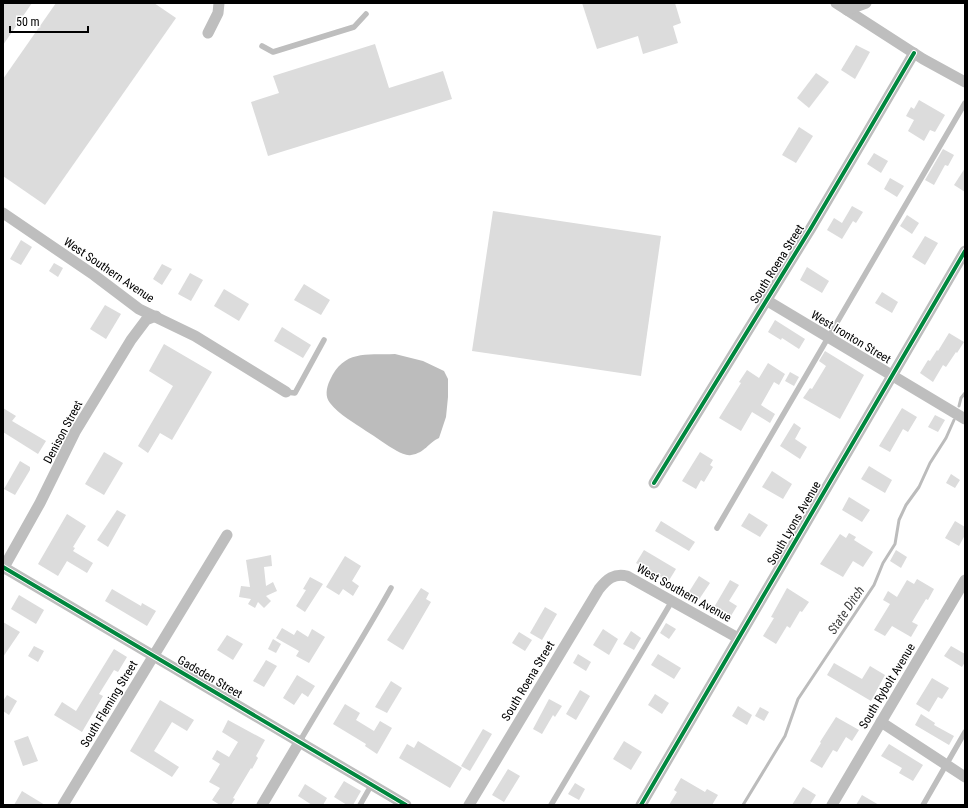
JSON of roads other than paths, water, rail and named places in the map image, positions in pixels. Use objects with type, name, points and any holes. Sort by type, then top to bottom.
[{"type":"street","points":[[208,33],[218,13],[219,3]]},
{"type":"street","points":[[836,3],[965,82]]},
{"type":"street","points":[[847,10],[866,3]]},
{"type":"street","name":"South Roena Street","points":[[654,483],[855,154],[914,52]]},
{"type":"street","name":"West Southern Avenue","points":[[3,214],[94,275],[139,309],[195,336],[286,392]]},
{"type":"street","name":"South Lyons Avenue","points":[[641,805],[965,251]]},
{"type":"street","name":"West Ironton Street","points":[[766,300],[891,376],[965,418]]},
{"type":"street","name":"Denison Street","points":[[3,568],[40,503],[75,432],[131,340],[146,320],[156,316]]},
{"type":"street","name":"South Fleming Street","points":[[63,805],[227,535]]},
{"type":"street","name":"Gadsden Street","points":[[3,568],[300,741],[406,805]]},
{"type":"street","name":"West Southern Avenue","points":[[615,575],[620,574],[627,576],[738,638]]},
{"type":"street","name":"South Roena Street","points":[[469,805],[599,589],[607,580],[615,575]]},
{"type":"street","name":"South Rybolt Avenue","points":[[832,805],[965,580]]},
{"type":"street","points":[[881,722],[965,777]]},
{"type":"street","points":[[262,805],[300,741]]},
{"type":"lane","points":[[262,46],[274,52],[354,27],[366,14]]},
{"type":"lane","points":[[717,528],[965,103]]},
{"type":"lane","points":[[286,392],[295,394],[324,340]]},
{"type":"lane","points":[[300,741],[391,588]]},
{"type":"lane","points":[[551,805],[672,600]]},
{"type":"lane","points":[[923,805],[965,732]]},
{"type":"lane","points":[[360,805],[372,784]]},
{"type":"waterway","name":"State Ditch","points":[[959,406],[961,398],[965,393]]},
{"type":"waterway","name":"State Ditch","points":[[743,805],[785,736],[798,699],[874,585],[883,563],[895,544],[899,520],[906,505],[919,487],[930,463],[946,438],[954,420]]}]
